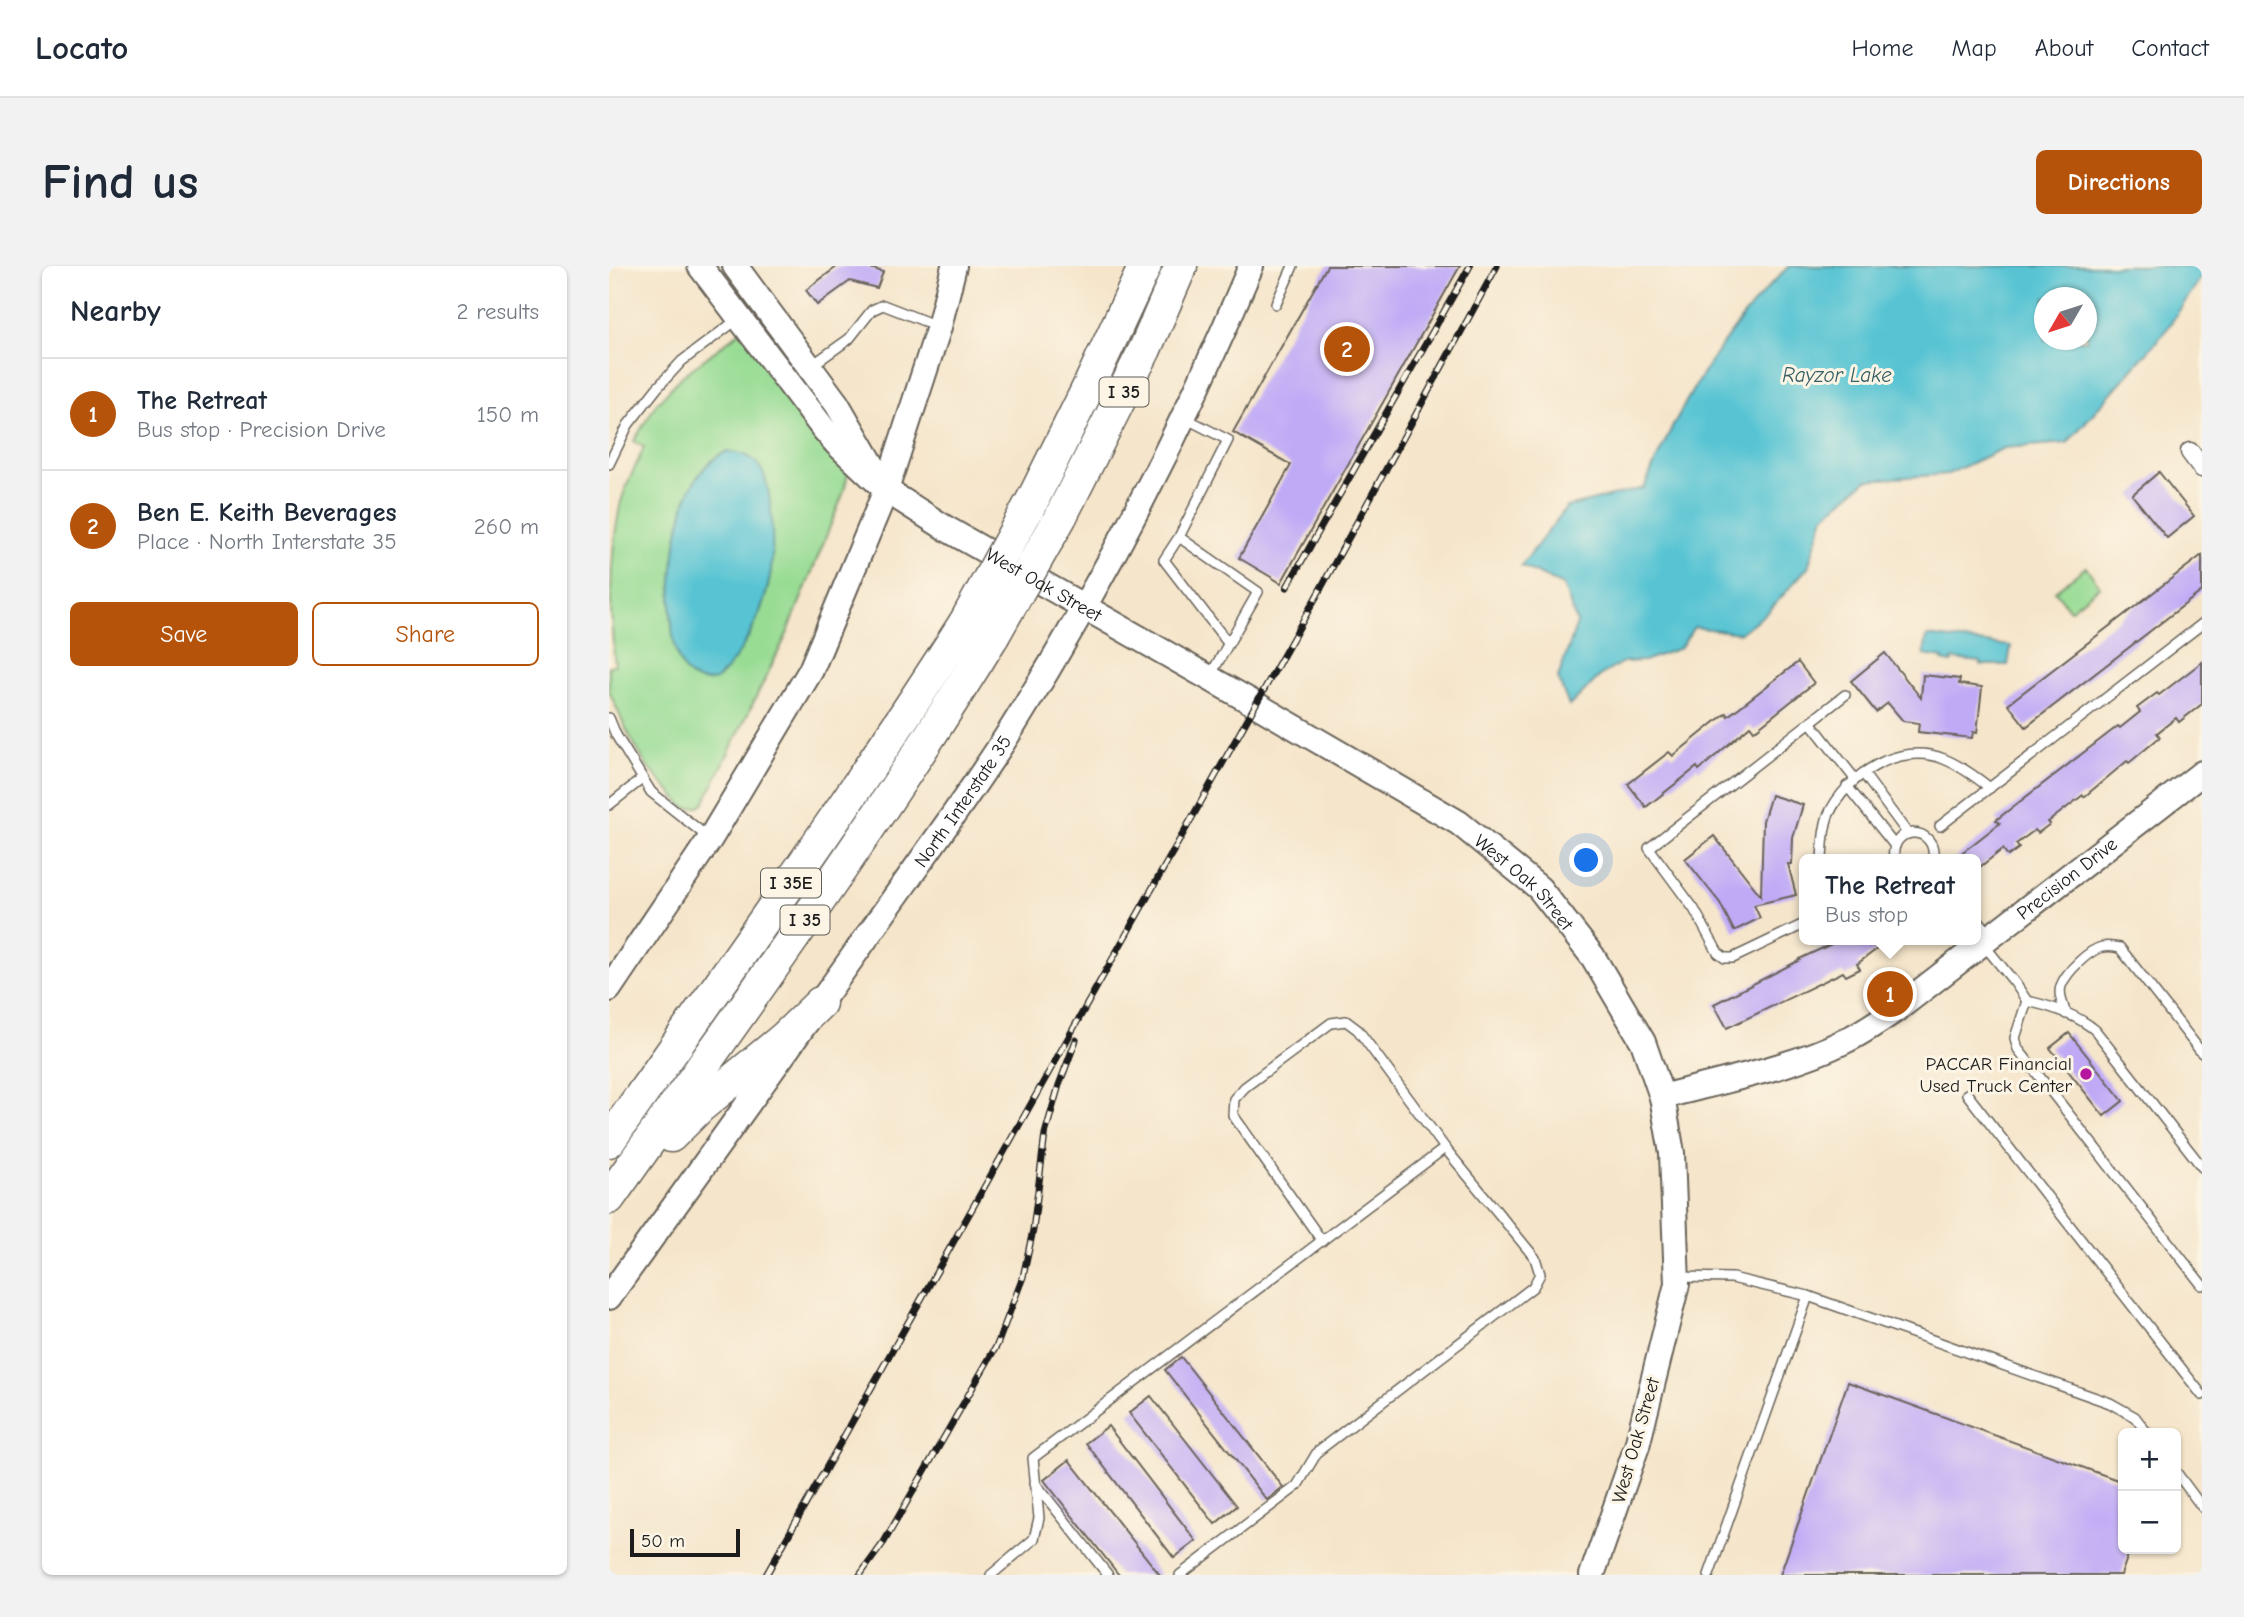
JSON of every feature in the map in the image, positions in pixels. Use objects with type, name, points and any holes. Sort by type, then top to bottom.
[{"type":"highway","points":[[1126,306],[1128,266]]},
{"type":"highway","name":"I 35E","points":[[609,1141],[822,839],[966,621],[1033,499],[1145,266]]},
{"type":"highway","name":"I 35","points":[[609,1198],[861,840],[993,636],[1061,516],[1145,349],[1181,266]]},
{"type":"highway","points":[[609,1204],[660,1147],[701,1107],[784,1038],[821,1003]]},
{"type":"main road","name":"West Oak Street","points":[[700,266],[836,443],[886,490],[947,529],[1459,823],[1539,888],[1593,957],[1643,1042],[1662,1097],[1672,1153],[1677,1284],[1637,1446],[1592,1575]]},
{"type":"main road","name":"West Oak Street","points":[[735,266],[837,404],[886,490]]},
{"type":"main road","points":[[609,989],[710,838],[811,670],[886,490],[939,327],[954,266]]},
{"type":"main road","name":"North Interstate 35","points":[[609,1297],[821,1003],[987,766],[1042,678],[1125,531],[1221,338],[1251,266]]},
{"type":"main road","points":[[788,382],[809,367]]},
{"type":"main road","name":"Precision Drive","points":[[1981,940],[2202,773]]},
{"type":"main road","name":"Precision Drive","points":[[1662,1097],[1786,1063],[1845,1041],[1900,1007],[1975,945]]},
{"type":"street","points":[[2190,453],[2202,468]]},
{"type":"lane","points":[[1276,304],[1293,266]]},
{"type":"lane","points":[[809,367],[849,339],[872,310],[883,304],[939,327]]},
{"type":"lane","points":[[609,464],[628,425],[657,388],[682,361],[740,318]]},
{"type":"lane","points":[[1182,417],[1228,440],[1179,537],[1164,560],[1228,643]]},
{"type":"lane","points":[[1179,537],[1258,592],[1209,678]]},
{"type":"lane","points":[[1940,825],[2202,624]]},
{"type":"lane","points":[[1799,926],[1733,957],[1725,958],[1718,953],[1694,909],[1649,848],[1845,695]]},
{"type":"lane","points":[[609,719],[651,792],[710,838]]},
{"type":"lane","points":[[1810,722],[1908,834]]},
{"type":"lane","points":[[1822,854],[1828,818],[1847,786],[1891,758],[1915,755],[1942,758],[1967,771],[1990,788]]},
{"type":"lane","points":[[609,805],[642,779]]},
{"type":"lane","points":[[1847,786],[1895,846]]},
{"type":"lane","points":[[1894,854],[1900,838],[1908,834],[1920,834],[1929,840],[1934,854]]},
{"type":"lane","points":[[1981,944],[2027,1001],[2045,1005],[2085,1022],[2095,1030],[2202,1167]]},
{"type":"lane","points":[[2066,1014],[2060,994],[2061,986],[2075,965],[2101,947],[2120,948],[2202,1053]]},
{"type":"lane","points":[[2027,1001],[2015,1038],[2018,1049],[2202,1285]]},
{"type":"lane","points":[[1180,1575],[1297,1486],[1318,1451],[1532,1287],[1540,1274],[1535,1258],[1445,1148],[1358,1030],[1346,1021],[1331,1023],[1245,1087],[1234,1099],[1233,1115],[1322,1241]]},
{"type":"lane","points":[[1967,1094],[2202,1395]]},
{"type":"lane","points":[[991,1575],[1034,1539],[1039,1518],[1033,1458],[1445,1148]]},
{"type":"lane","points":[[1677,1277],[1733,1278],[1808,1296],[2110,1403],[2135,1417],[2143,1428]]},
{"type":"lane","points":[[1709,1575],[1808,1296]]},
{"type":"lane","points":[[2181,1479],[2202,1507]]},
{"type":"lane","points":[[1035,1482],[1108,1575]]},
{"type":"green space","points":[[746,327],[850,466],[843,494],[787,634],[705,801],[699,807],[685,808],[646,765],[609,691],[609,666],[615,665],[611,604],[614,542],[623,495],[644,447],[634,441],[656,404],[680,378]]},
{"type":"green space","points":[[2086,567],[2100,586],[2070,610],[2055,591]]},
{"type":"water","name":"Rayzor Lake","points":[[1789,266],[2202,266],[2202,276],[2165,332],[2067,443],[2004,448],[1948,474],[1867,480],[1824,516],[1808,567],[1769,611],[1740,633],[1694,627],[1680,648],[1644,661],[1623,662],[1601,675],[1569,706],[1558,678],[1577,623],[1563,585],[1521,566],[1567,507],[1644,488],[1688,399],[1744,315]]},
{"type":"water","points":[[726,452],[748,457],[756,462],[764,475],[772,520],[770,577],[751,633],[735,659],[716,680],[702,681],[690,676],[680,662],[674,641],[671,615],[674,557],[690,490],[705,468]]},
{"type":"water","points":[[1927,636],[2011,646],[2008,665],[1980,665],[1980,662],[1953,659],[1952,663],[1924,655]]},
{"type":"building","points":[[838,266],[864,266],[883,272],[877,288],[850,281],[817,305],[806,290]]},
{"type":"building","points":[[1327,266],[1460,266],[1281,583],[1239,558],[1291,465],[1233,432]]},
{"type":"building","points":[[2159,472],[2194,516],[2167,538],[2132,495]]},
{"type":"building","points":[[2202,555],[2202,591],[2026,727],[2008,704]]},
{"type":"building","points":[[1885,653],[1921,698],[1923,675],[1960,679],[1959,684],[1982,687],[1977,733],[1973,732],[1972,738],[1918,732],[1919,723],[1903,721],[1888,703],[1876,712],[1851,681]]},
{"type":"building","points":[[1798,662],[1814,683],[1754,731],[1750,726],[1699,770],[1697,767],[1646,807],[1628,784],[1669,752],[1673,756],[1726,713],[1728,716]]},
{"type":"building","points":[[2202,662],[2202,704],[2179,722],[2176,718],[2157,733],[2160,737],[2129,763],[2127,761],[2084,797],[2083,795],[2048,822],[2050,824],[2038,833],[2035,830],[2016,844],[2019,848],[2008,856],[2003,849],[1981,866],[1981,854],[1960,854],[2000,823],[1996,820],[2118,726],[2120,728],[2140,712],[2137,708],[2157,693],[2159,695]]},
{"type":"building","points":[[1771,795],[1803,805],[1793,838],[1792,864],[1788,864],[1796,895],[1754,905],[1760,918],[1734,931],[1720,903],[1685,859],[1714,836],[1761,896],[1763,821]]},
{"type":"building","points":[[1829,945],[1882,945],[1857,964],[1860,969],[1846,976],[1843,972],[1727,1028],[1714,1004]]},
{"type":"building","name":"PACCAR Financial Used Truck Center","points":[[2069,1033],[2123,1101],[2104,1116],[2050,1048]]},
{"type":"building","points":[[1181,1357],[1283,1487],[1267,1500],[1165,1370]]},
{"type":"building","points":[[1848,1382],[2118,1480],[2118,1554],[2128,1554],[2121,1575],[1780,1575]]},
{"type":"building","points":[[1151,1396],[1237,1506],[1215,1524],[1129,1413]]},
{"type":"building","points":[[1108,1426],[1196,1541],[1174,1558],[1086,1443]]},
{"type":"building","points":[[1069,1460],[1160,1575],[1119,1575],[1044,1480]]},
{"type":"railway","points":[[1287,587],[1470,266]]},
{"type":"railway","points":[[766,1575],[1315,599],[1497,266]]},
{"type":"railway","points":[[860,1575],[884,1542],[997,1345],[1023,1277],[1033,1230],[1045,1134],[1076,1040]]},
{"type":"place","name":"Ben E. Keith Beverages","points":[[1347,349]]},
{"type":"place","name":"The Retreat","points":[[1890,994]]},
{"type":"place","name":"PACCAR Financial Used Truck Center","points":[[2086,1074]]}]
